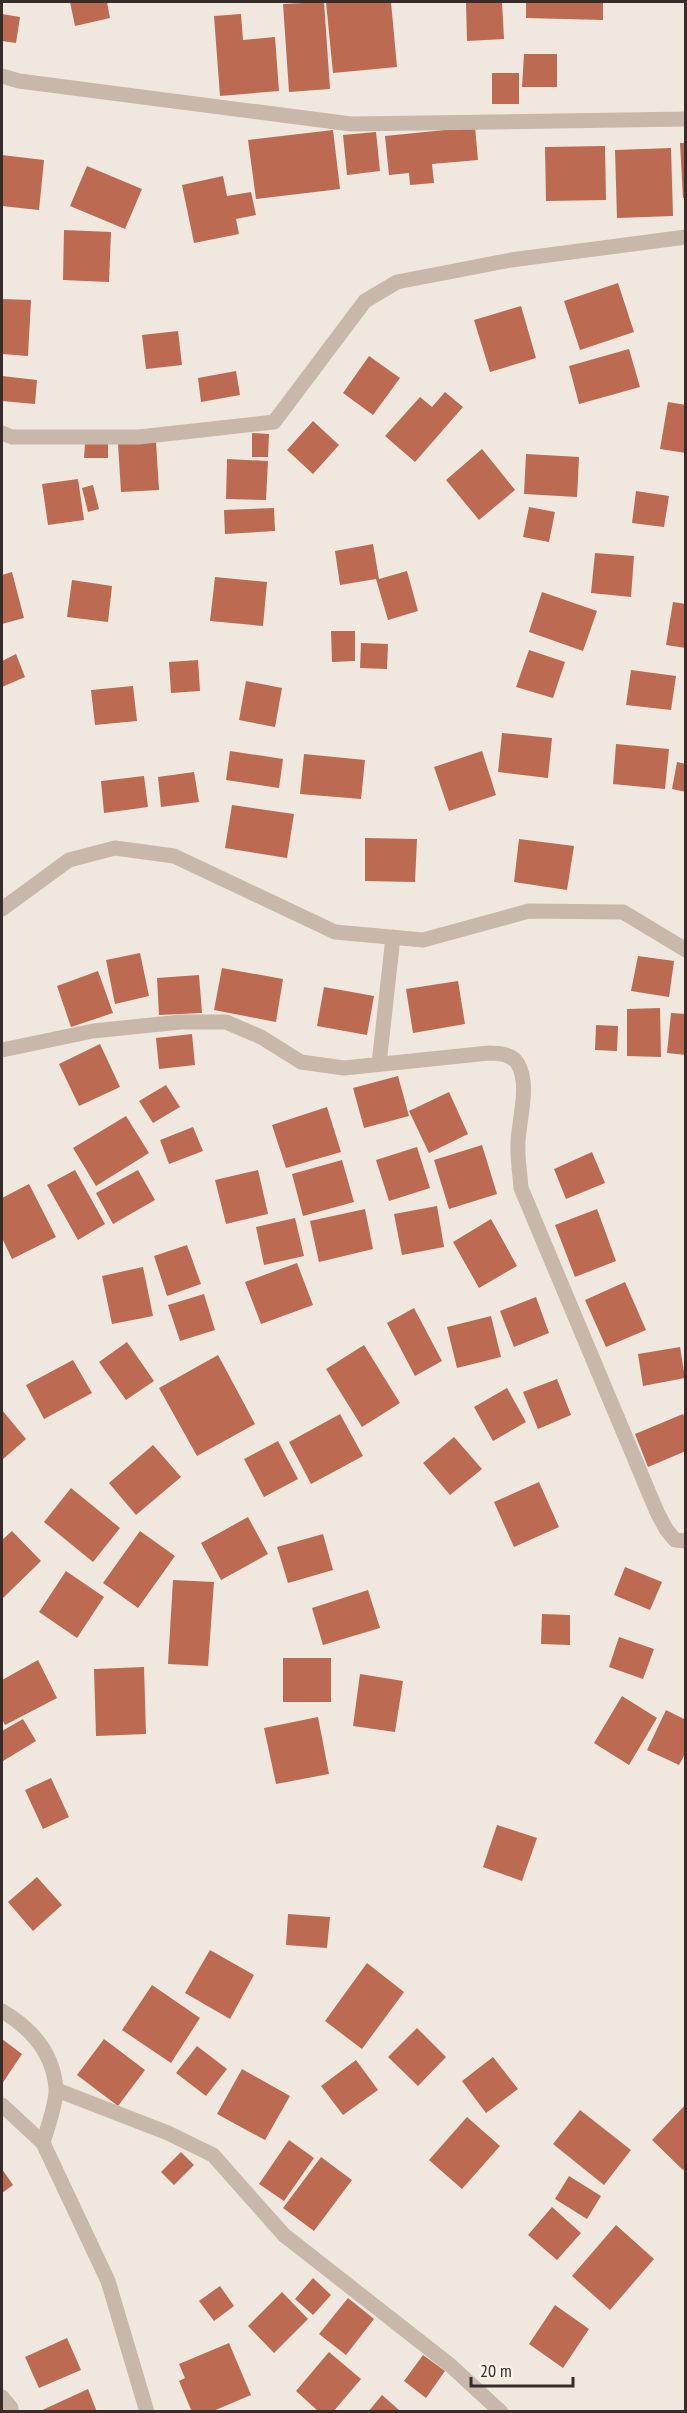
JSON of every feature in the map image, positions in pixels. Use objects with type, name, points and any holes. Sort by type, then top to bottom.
[{"type":"street","points":[[2,76],[19,81],[351,124],[686,119]]},
{"type":"street","points":[[2,433],[12,437],[139,437],[274,422],[365,301],[397,282],[511,260],[686,237]]},
{"type":"street","points":[[2,909],[69,860],[115,848],[174,856],[335,932],[423,940],[529,911],[623,912],[686,950]]},
{"type":"street","points":[[379,1064],[393,937]]},
{"type":"street","points":[[2,1050],[93,1031],[181,1022],[226,1022],[261,1037],[301,1062],[344,1068],[489,1053],[505,1054],[518,1064],[525,1092],[519,1121],[521,1188],[657,1512],[666,1530],[675,1540],[686,1541]]},
{"type":"street","points":[[2,2011],[46,2049],[57,2090],[43,2143]]},
{"type":"street","points":[[57,2090],[168,2133],[213,2155],[284,2235],[450,2365],[501,2412]]},
{"type":"street","points":[[2,2105],[43,2143],[108,2281],[147,2412]]},
{"type":"building","points":[[70,2],[107,2],[110,18],[75,26]]},
{"type":"building","points":[[324,2],[330,89],[289,92],[283,4]]},
{"type":"building","points":[[326,2],[391,2],[397,67],[333,73]]},
{"type":"building","points":[[466,2],[502,2],[504,39],[467,41]]},
{"type":"building","points":[[526,2],[603,2],[603,20],[526,18]]},
{"type":"building","points":[[2,14],[20,17],[16,43],[2,41]]},
{"type":"building","points":[[241,14],[243,40],[275,37],[279,91],[220,96],[214,16]]},
{"type":"building","points":[[524,54],[557,54],[557,87],[522,87]]},
{"type":"building","points":[[492,73],[519,73],[519,104],[492,104]]},
{"type":"building","points":[[475,127],[478,160],[432,164],[434,183],[410,185],[409,173],[389,175],[385,136]]},
{"type":"building","points":[[333,130],[340,189],[256,199],[248,140]]},
{"type":"building","points":[[376,132],[380,171],[347,175],[343,135]]},
{"type":"building","points":[[680,143],[686,143],[686,198],[683,198]]},
{"type":"building","points":[[605,146],[606,200],[546,201],[545,147]]},
{"type":"building","points":[[671,148],[673,216],[617,218],[615,150]]},
{"type":"building","points":[[2,155],[44,160],[39,210],[2,206]]},
{"type":"building","points":[[87,166],[142,189],[125,229],[70,206]]},
{"type":"building","points":[[223,176],[227,196],[251,192],[256,215],[236,219],[239,234],[194,243],[182,185]]},
{"type":"building","points":[[64,230],[111,232],[109,282],[63,280]]},
{"type":"building","points":[[618,283],[634,332],[580,350],[564,301]]},
{"type":"building","points":[[2,299],[31,300],[28,356],[2,354]]},
{"type":"building","points":[[521,306],[536,358],[490,372],[474,320]]},
{"type":"building","points":[[178,331],[182,365],[146,369],[142,335]]},
{"type":"building","points":[[629,349],[640,387],[579,404],[569,366]]},
{"type":"building","points":[[369,356],[400,378],[373,415],[343,393]]},
{"type":"building","points":[[236,371],[240,395],[201,402],[198,378]]},
{"type":"building","points":[[2,376],[37,380],[35,404],[2,401]]},
{"type":"building","points":[[445,392],[463,407],[415,462],[385,436],[420,397],[432,407]]},
{"type":"building","points":[[668,402],[686,405],[686,453],[660,449]]},
{"type":"building","points":[[313,421],[339,445],[313,474],[287,450]]},
{"type":"building","points":[[252,433],[269,434],[268,457],[252,457]]},
{"type":"building","points":[[156,442],[159,490],[121,492],[118,444]]},
{"type":"building","points":[[85,444],[108,444],[108,458],[84,458]]},
{"type":"building","points":[[482,449],[515,490],[479,520],[446,480]]},
{"type":"building","points":[[526,454],[579,457],[577,497],[524,494]]},
{"type":"building","points":[[227,459],[268,461],[266,500],[226,499]]},
{"type":"building","points":[[78,479],[84,520],[48,525],[42,484]]},
{"type":"building","points":[[93,485],[99,509],[88,512],[82,488]]},
{"type":"building","points":[[636,491],[669,496],[664,527],[632,523]]},
{"type":"building","points":[[529,507],[555,512],[549,542],[523,537]]},
{"type":"building","points":[[274,508],[275,531],[225,534],[224,510]]},
{"type":"building","points":[[373,544],[379,579],[407,571],[418,611],[388,620],[376,579],[340,585],[335,551]]},
{"type":"building","points":[[595,553],[634,556],[631,597],[591,593]]},
{"type":"building","points":[[12,572],[24,618],[2,624],[2,575]]},
{"type":"building","points":[[215,577],[267,582],[263,626],[210,621]]},
{"type":"building","points":[[72,580],[112,586],[108,622],[67,617]]},
{"type":"building","points":[[542,592],[597,611],[583,651],[529,632]]},
{"type":"building","points":[[673,602],[686,604],[686,648],[666,645]]},
{"type":"building","points":[[331,631],[355,631],[355,661],[332,662]]},
{"type":"building","points":[[361,643],[388,644],[387,669],[360,668]]},
{"type":"building","points":[[529,650],[565,662],[553,698],[516,687]]},
{"type":"building","points":[[16,654],[25,677],[2,687],[2,661]]},
{"type":"building","points":[[198,660],[200,691],[171,693],[169,662]]},
{"type":"building","points":[[631,670],[676,676],[671,710],[626,705]]},
{"type":"building","points":[[246,681],[282,688],[275,727],[239,720]]},
{"type":"building","points":[[133,686],[137,721],[95,725],[91,690]]},
{"type":"building","points":[[502,733],[552,738],[548,778],[498,772]]},
{"type":"building","points":[[616,744],[669,749],[665,789],[613,784]]},
{"type":"building","points":[[230,751],[283,759],[279,788],[226,780]]},
{"type":"building","points":[[482,751],[496,795],[449,811],[434,767]]},
{"type":"building","points":[[304,754],[365,760],[361,799],[300,794]]},
{"type":"building","points":[[677,762],[686,764],[686,792],[672,789]]},
{"type":"building","points":[[194,772],[199,802],[161,807],[158,777]]},
{"type":"building","points":[[144,776],[148,807],[104,813],[101,781]]},
{"type":"building","points":[[232,805],[294,814],[287,858],[225,848]]},
{"type":"building","points":[[365,838],[417,839],[415,882],[365,881]]},
{"type":"building","points":[[519,839],[574,846],[567,890],[514,882]]},
{"type":"building","points":[[140,953],[149,996],[115,1004],[106,960]]},
{"type":"building","points":[[638,956],[674,961],[669,997],[631,991]]},
{"type":"building","points":[[222,968],[283,979],[276,1022],[214,1010]]},
{"type":"building","points":[[98,971],[113,1013],[71,1027],[57,986]]},
{"type":"building","points":[[199,975],[202,1013],[159,1015],[157,978]]},
{"type":"building","points":[[458,981],[465,1024],[413,1033],[406,989]]},
{"type":"building","points":[[324,987],[374,996],[367,1035],[317,1026]]},
{"type":"building","points":[[660,1008],[661,1057],[627,1056],[627,1009]]},
{"type":"building","points":[[671,1013],[686,1014],[686,1055],[667,1053]]},
{"type":"building","points":[[596,1025],[618,1026],[617,1051],[595,1050]]},
{"type":"building","points":[[192,1034],[195,1065],[159,1069],[156,1038]]},
{"type":"building","points":[[100,1044],[120,1087],[79,1106],[59,1064]]},
{"type":"building","points":[[398,1076],[409,1116],[364,1128],[353,1088]]},
{"type":"building","points":[[166,1085],[180,1107],[153,1123],[139,1101]]},
{"type":"building","points":[[449,1092],[468,1134],[429,1153],[409,1111]]},
{"type":"building","points":[[327,1107],[341,1152],[286,1168],[272,1125]]},
{"type":"building","points":[[126,1116],[149,1153],[96,1186],[73,1148]]},
{"type":"building","points":[[193,1127],[203,1151],[169,1164],[160,1140]]},
{"type":"building","points":[[482,1145],[497,1194],[449,1209],[434,1160]]},
{"type":"building","points":[[417,1147],[430,1188],[389,1201],[376,1160]]},
{"type":"building","points":[[592,1152],[605,1183],[566,1199],[554,1169]]},
{"type":"building","points":[[342,1160],[354,1202],[303,1216],[292,1174]]},
{"type":"building","points":[[75,1170],[105,1224],[78,1240],[47,1185]]},
{"type":"building","points":[[138,1170],[155,1200],[113,1224],[96,1193]]},
{"type":"building","points":[[258,1170],[268,1214],[226,1224],[215,1180]]},
{"type":"building","points":[[29,1184],[56,1237],[12,1259],[2,1238],[2,1198]]},
{"type":"building","points":[[437,1206],[444,1247],[402,1255],[394,1214]]},
{"type":"building","points":[[365,1209],[373,1249],[319,1262],[310,1221]]},
{"type":"building","points":[[597,1209],[616,1261],[575,1277],[555,1225]]},
{"type":"building","points":[[295,1218],[304,1256],[264,1265],[256,1227]]},
{"type":"building","points":[[491,1219],[517,1266],[479,1288],[453,1242]]},
{"type":"building","points":[[187,1245],[201,1284],[167,1296],[154,1256]]},
{"type":"building","points":[[297,1263],[313,1305],[261,1324],[245,1282]]},
{"type":"building","points":[[143,1267],[153,1316],[112,1324],[102,1276]]},
{"type":"building","points":[[625,1282],[646,1330],[606,1347],[585,1300]]},
{"type":"building","points":[[204,1294],[215,1330],[180,1341],[168,1305]]},
{"type":"building","points":[[536,1297],[549,1333],[514,1347],[500,1311]]},
{"type":"building","points":[[414,1308],[442,1361],[415,1376],[387,1323]]},
{"type":"building","points":[[491,1316],[501,1357],[457,1368],[447,1327]]},
{"type":"building","points":[[127,1342],[154,1381],[126,1400],[99,1362]]},
{"type":"building","points":[[364,1345],[400,1403],[362,1427],[326,1369]]},
{"type":"building","points":[[680,1347],[685,1378],[643,1386],[638,1354]]},
{"type":"building","points":[[218,1355],[255,1424],[197,1456],[159,1388]]},
{"type":"building","points":[[73,1360],[92,1393],[44,1419],[26,1385]]},
{"type":"building","points":[[557,1379],[571,1415],[538,1429],[523,1392]]},
{"type":"building","points":[[507,1388],[526,1422],[493,1441],[474,1407]]},
{"type":"building","points":[[2,1410],[26,1439],[2,1460]]},
{"type":"building","points":[[340,1414],[363,1456],[311,1484],[289,1442]]},
{"type":"building","points":[[683,1414],[686,1420],[686,1451],[648,1467],[635,1434]]},
{"type":"building","points":[[454,1437],[482,1469],[450,1495],[423,1463]]},
{"type":"building","points":[[278,1441],[298,1479],[264,1497],[244,1459]]},
{"type":"building","points":[[153,1445],[181,1477],[136,1515],[109,1483]]},
{"type":"building","points":[[539,1482],[559,1527],[514,1547],[494,1502]]},
{"type":"building","points":[[71,1488],[120,1528],[93,1562],[44,1522]]},
{"type":"building","points":[[248,1517],[268,1554],[221,1580],[201,1543]]},
{"type":"building","points":[[12,1531],[41,1561],[2,1599],[2,1540]]},
{"type":"building","points":[[140,1531],[175,1556],[138,1608],[103,1583]]},
{"type":"building","points":[[323,1534],[333,1570],[288,1583],[277,1547]]},
{"type":"building","points":[[625,1567],[662,1582],[650,1610],[614,1595]]},
{"type":"building","points":[[66,1571],[104,1597],[77,1638],[39,1612]]},
{"type":"building","points":[[173,1580],[214,1582],[208,1666],[168,1664]]},
{"type":"building","points":[[368,1590],[380,1628],[323,1645],[312,1608]]},
{"type":"building","points":[[542,1614],[570,1615],[570,1645],[541,1644]]},
{"type":"building","points":[[619,1637],[654,1649],[643,1679],[609,1667]]},
{"type":"building","points":[[283,1658],[331,1658],[331,1702],[283,1702]]},
{"type":"building","points":[[38,1660],[57,1698],[5,1725],[2,1719],[2,1680]]},
{"type":"building","points":[[144,1667],[146,1734],[96,1736],[94,1669]]},
{"type":"building","points":[[360,1674],[403,1681],[395,1732],[353,1726]]},
{"type":"building","points":[[622,1696],[657,1718],[629,1765],[594,1743]]},
{"type":"building","points":[[666,1710],[686,1720],[686,1752],[679,1765],[647,1750]]},
{"type":"building","points":[[318,1717],[329,1774],[276,1784],[264,1728]]},
{"type":"building","points":[[23,1719],[36,1741],[3,1761],[2,1731]]},
{"type":"building","points":[[51,1778],[69,1817],[43,1829],[25,1790]]},
{"type":"building","points":[[497,1825],[537,1838],[522,1881],[483,1867]]},
{"type":"building","points":[[37,1877],[62,1905],[33,1931],[8,1902]]},
{"type":"building","points":[[288,1914],[330,1917],[327,1948],[286,1945]]},
{"type":"building","points":[[210,1950],[254,1975],[230,2019],[185,1993]]},
{"type":"building","points":[[367,1963],[404,1992],[362,2049],[325,2021]]},
{"type":"building","points":[[152,1985],[200,2018],[171,2063],[122,2030]]},
{"type":"building","points":[[417,2028],[446,2057],[418,2086],[388,2057]]},
{"type":"building","points":[[2,2039],[22,2054],[2,2084]]},
{"type":"building","points":[[104,2039],[145,2070],[118,2106],[77,2075]]},
{"type":"building","points":[[197,2046],[227,2069],[206,2096],[176,2073]]},
{"type":"building","points":[[493,2057],[518,2089],[486,2113],[462,2081]]},
{"type":"building","points":[[356,2060],[378,2090],[343,2115],[321,2086]]},
{"type":"building","points":[[242,2069],[290,2096],[265,2140],[217,2114]]},
{"type":"building","points":[[686,2104],[686,2168],[683,2170],[652,2140]]},
{"type":"building","points":[[580,2110],[631,2150],[604,2185],[553,2144]]},
{"type":"building","points":[[467,2117],[500,2146],[462,2189],[429,2160]]},
{"type":"building","points":[[289,2140],[314,2158],[284,2201],[259,2184]]},
{"type":"building","points":[[181,2152],[194,2165],[174,2185],[161,2172]]},
{"type":"building","points":[[321,2157],[352,2180],[314,2231],[283,2208]]},
{"type":"building","points":[[2,2169],[13,2185],[2,2193]]},
{"type":"building","points":[[569,2176],[601,2196],[587,2219],[555,2199]]},
{"type":"building","points":[[552,2207],[581,2233],[557,2260],[528,2235]]},
{"type":"building","points":[[616,2225],[654,2259],[610,2310],[572,2276]]},
{"type":"building","points":[[313,2278],[331,2295],[313,2315],[295,2299]]},
{"type":"building","points":[[220,2286],[234,2306],[214,2321],[199,2301]]},
{"type":"building","points":[[282,2292],[308,2319],[274,2353],[248,2326]]},
{"type":"building","points":[[348,2298],[374,2319],[346,2355],[319,2334]]},
{"type":"building","points":[[555,2305],[589,2329],[563,2368],[529,2344]]},
{"type":"building","points":[[67,2338],[81,2370],[39,2388],[25,2357]]},
{"type":"building","points":[[229,2343],[251,2395],[211,2412],[192,2412],[179,2381],[185,2378],[179,2364]]},
{"type":"building","points":[[329,2352],[361,2379],[333,2412],[319,2412],[296,2391]]},
{"type":"building","points":[[423,2355],[445,2371],[426,2398],[404,2381]]},
{"type":"building","points":[[88,2389],[97,2412],[38,2412]]},
{"type":"building","points":[[382,2395],[399,2410],[398,2412],[368,2412]]}]
